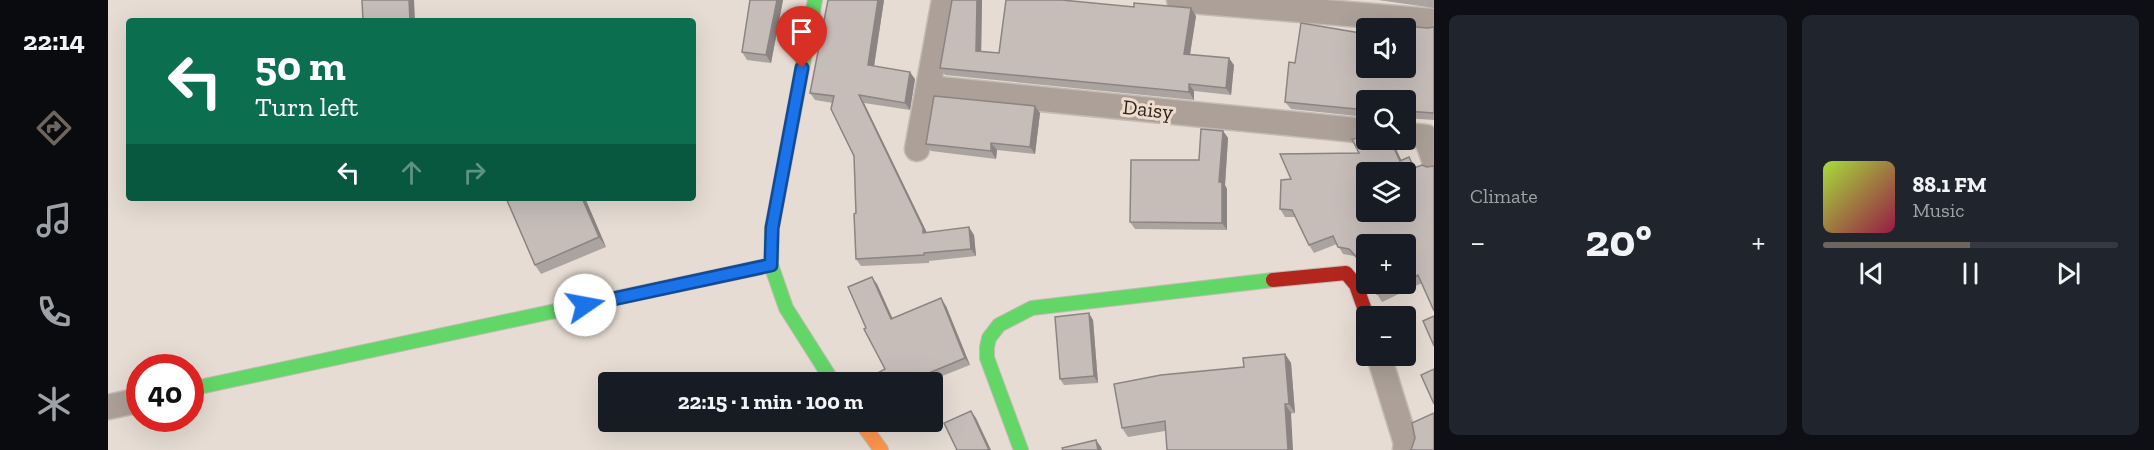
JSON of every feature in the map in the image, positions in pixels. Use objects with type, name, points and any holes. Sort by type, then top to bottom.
[{"type":"street","points":[[815,0],[772,228],[771,265],[786,308],[826,372]]},
{"type":"street","points":[[917,149],[944,0]]},
{"type":"street","points":[[1179,0],[1434,21]]},
{"type":"street","name":"Daisy","points":[[929,88],[1356,130]]},
{"type":"street","points":[[1422,136],[1434,160]]},
{"type":"street","points":[[204,386],[771,265]]},
{"type":"street","points":[[1021,450],[987,357],[986,347],[989,334],[999,324],[1015,315],[1032,308],[1318,274],[1346,273],[1356,285],[1363,306]]},
{"type":"street","points":[[1382,366],[1406,443],[1405,450]]},
{"type":"street","points":[[108,407],[126,403]]},
{"type":"street","points":[[868,432],[881,450]]},
{"type":"building","points":[[362,0],[409,0],[410,18],[363,18]]},
{"type":"building","points":[[750,0],[777,0],[766,55],[742,52]]},
{"type":"building","points":[[828,0],[878,0],[868,65],[910,72],[905,103],[859,95],[923,228],[923,233],[969,227],[971,249],[924,253],[924,255],[856,259],[854,156],[831,109],[834,96],[810,93]]},
{"type":"building","points":[[952,0],[977,0],[976,51],[999,53],[1006,0],[1062,0],[1134,7],[1134,3],[1191,8],[1184,54],[1229,58],[1226,88],[1189,84],[1189,92],[940,68]]},
{"type":"building","points":[[1301,23],[1356,32],[1356,78],[1416,78],[1416,27],[1434,27],[1434,113],[1416,112],[1416,90],[1356,90],[1356,109],[1285,102],[1289,62],[1295,63]]},
{"type":"building","points":[[934,96],[1035,106],[1030,147],[991,143],[991,151],[926,144]]},
{"type":"building","points":[[1201,129],[1223,131],[1219,182],[1222,182],[1222,223],[1130,222],[1131,160],[1199,160]]},
{"type":"building","points":[[1358,150],[1395,150],[1400,161],[1409,157],[1411,162],[1356,162],[1356,222],[1416,222],[1416,167],[1422,165],[1434,166],[1434,311],[1418,275],[1416,276],[1416,234],[1356,234],[1356,256],[1349,249],[1338,247],[1333,236],[1309,245],[1292,210],[1280,209],[1281,180],[1291,179],[1280,154],[1359,153]]},
{"type":"building","points":[[507,201],[583,201],[599,237],[535,265]]},
{"type":"building","points":[[872,277],[891,319],[941,298],[965,358],[931,372],[880,372],[885,369],[864,329],[866,328],[848,287]]},
{"type":"building","points":[[1089,313],[1094,376],[1060,379],[1055,317]]},
{"type":"building","points":[[1434,316],[1434,346],[1423,321]]},
{"type":"building","points":[[1285,354],[1289,404],[1285,404],[1288,450],[1167,450],[1165,421],[1122,428],[1114,384],[1161,375],[1244,367],[1243,358]]},
{"type":"building","points":[[1434,369],[1434,404],[1421,375]]},
{"type":"building","points":[[971,411],[989,450],[957,450],[944,423]]},
{"type":"building","points":[[1434,413],[1434,450],[1411,450],[1415,438],[1412,423]]},
{"type":"building","points":[[1096,440],[1098,450],[1063,450],[1062,448]]},
{"type":"traffic: fast","points":[[815,0],[772,228],[771,265],[786,308],[827,372]]},
{"type":"traffic: fast","points":[[1021,450],[987,358],[989,338],[999,325],[1032,308],[1273,280]]},
{"type":"traffic: fast","points":[[204,386],[649,291]]},
{"type":"traffic: slow","points":[[868,432],[881,450]]},
{"type":"traffic: jam","points":[[649,291],[771,265]]},
{"type":"traffic: jam","points":[[1273,280],[1346,273],[1356,285],[1363,306]]},
{"type":"route","points":[[585,305],[771,265],[772,228],[802,68]]}]
